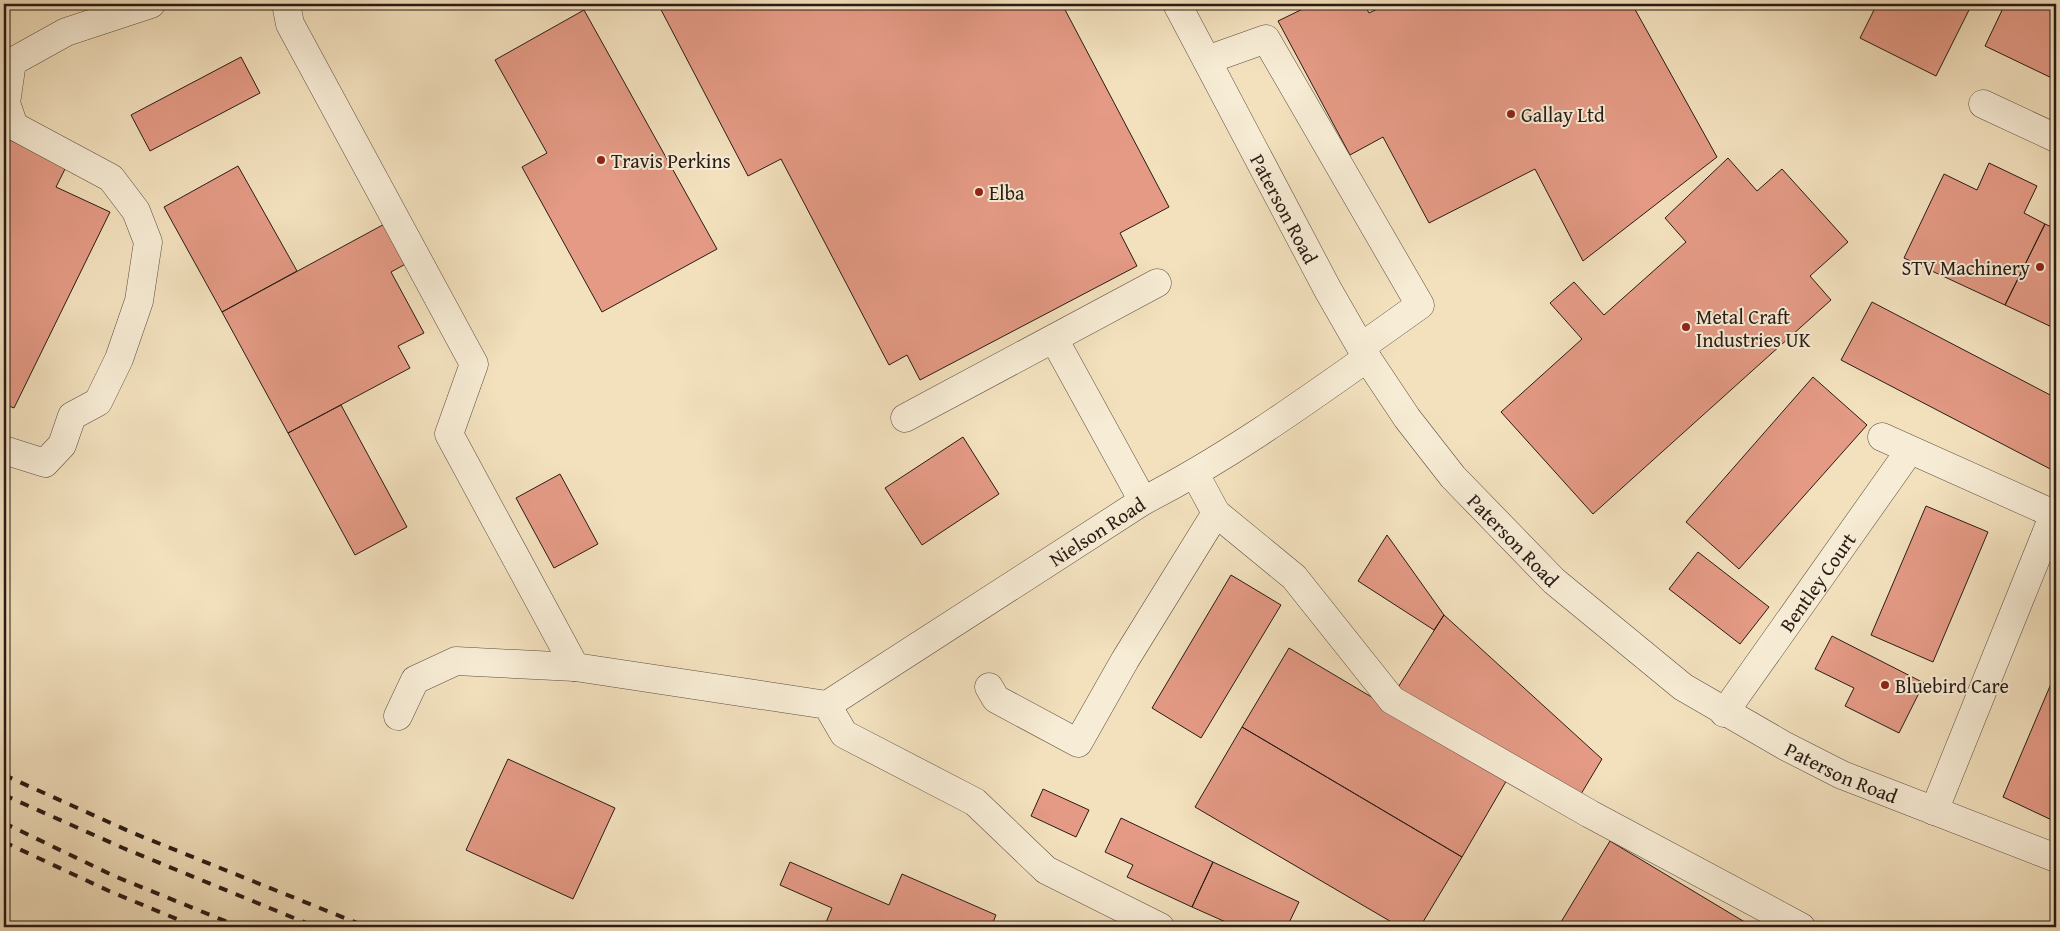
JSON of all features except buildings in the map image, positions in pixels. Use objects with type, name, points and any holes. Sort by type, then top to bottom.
[{"type":"street","points":[[4,450],[45,462],[62,445],[72,416],[98,402],[119,360],[139,301],[148,242],[136,211],[111,178],[14,126],[6,104],[12,62],[66,32],[151,4]]},
{"type":"street","points":[[286,4],[290,24],[474,364],[449,434],[575,667]]},
{"type":"street","name":"Paterson Road","points":[[1177,4],[1328,290],[1364,352],[1407,418],[1453,477],[1554,581],[1683,687],[1724,713],[1842,775],[2056,858]]},
{"type":"street","name":"Nielson Road","points":[[827,705],[1143,501],[1195,474],[1277,421],[1420,305],[1266,39],[1207,60]]},
{"type":"street","points":[[1983,104],[2056,138]]},
{"type":"street","points":[[905,418],[1157,283]]},
{"type":"street","points":[[1054,339],[1143,501]]},
{"type":"street","points":[[1882,437],[2055,514],[1934,811]]},
{"type":"street","name":"Bentley Court","points":[[1724,713],[1910,450]]},
{"type":"street","points":[[1195,474],[1216,513],[1294,577],[1392,700],[1590,814],[1801,927]]},
{"type":"street","points":[[990,687],[996,699],[1078,744],[1125,660],[1216,513]]},
{"type":"street","points":[[398,716],[415,680],[456,661],[575,667],[827,705],[844,734],[976,802],[1046,870],[1160,927]]},
{"type":"railway","points":[[4,775],[133,833],[367,927]]},
{"type":"railway","points":[[4,795],[123,848],[316,927]]},
{"type":"railway","points":[[4,823],[114,876],[240,927]]},
{"type":"railway","points":[[4,842],[109,891],[196,927]]},
{"type":"place","name":"Gallay Ltd","points":[[1511,114]]},
{"type":"place","name":"Travis Perkins","points":[[601,160]]},
{"type":"place","name":"Elba","points":[[979,192]]},
{"type":"place","name":"STV Machinery","points":[[2040,267]]},
{"type":"place","name":"Metal Craft Industries UK","points":[[1686,327]]},
{"type":"place","name":"Bluebird Care","points":[[1885,685]]}]
